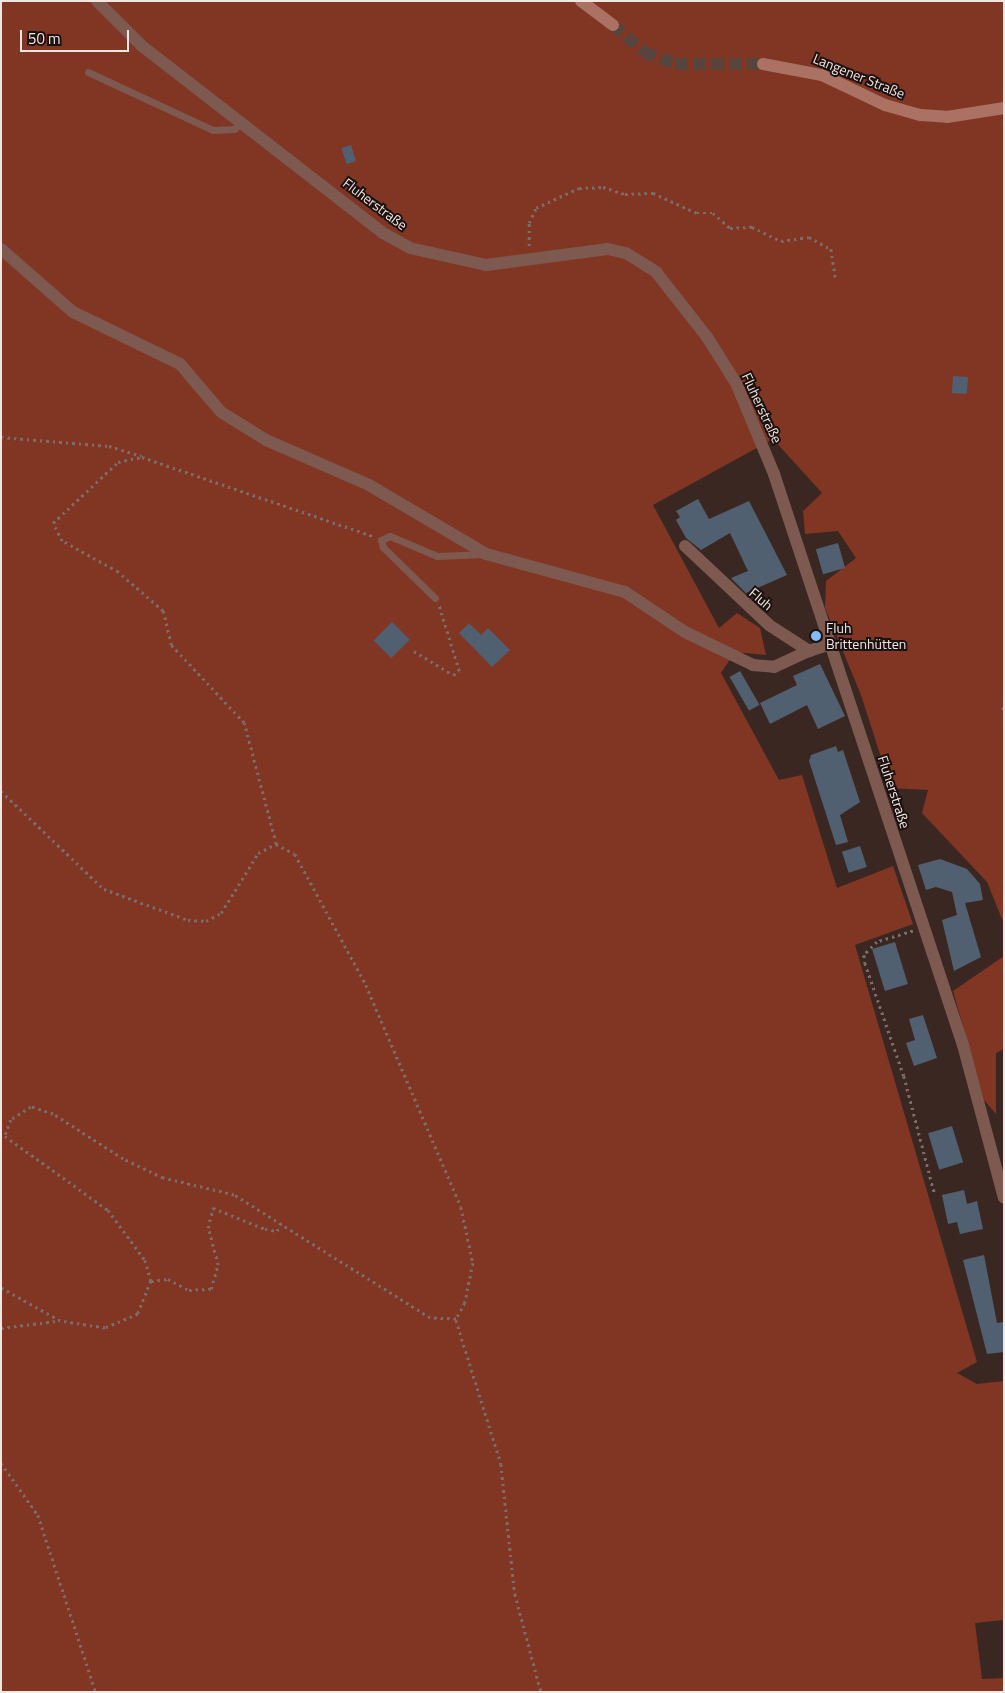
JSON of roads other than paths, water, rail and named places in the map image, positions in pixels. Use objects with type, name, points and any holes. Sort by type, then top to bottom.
[{"type":"main road","points":[[581,1],[612,25]]},
{"type":"main road","name":"Langener Straße","points":[[763,64],[822,75],[885,105],[921,115],[948,117],[1004,108]]},
{"type":"street","name":"Fluherstraße","points":[[97,1],[142,46],[244,122],[383,233],[410,248],[486,265],[537,260],[601,250],[626,253],[656,272],[684,308],[736,384],[766,451],[963,1045],[1004,1198]]},
{"type":"street","points":[[1,250],[73,312],[180,364],[221,412],[251,431],[369,484],[486,554],[625,592],[700,641],[753,666],[774,666],[830,644]]},
{"type":"street","name":"Fluh","points":[[684,546],[743,606],[809,651]]},
{"type":"lane","points":[[88,72],[213,130],[234,129],[244,122]]},
{"type":"lane","points":[[435,598],[382,547],[381,540],[390,536],[437,556],[486,554]]},
{"type":"tunnel","points":[[613,25],[644,52],[676,64],[763,64]]},
{"type":"place","name":"Fluh Brittenhütten","points":[[816,636]]}]
